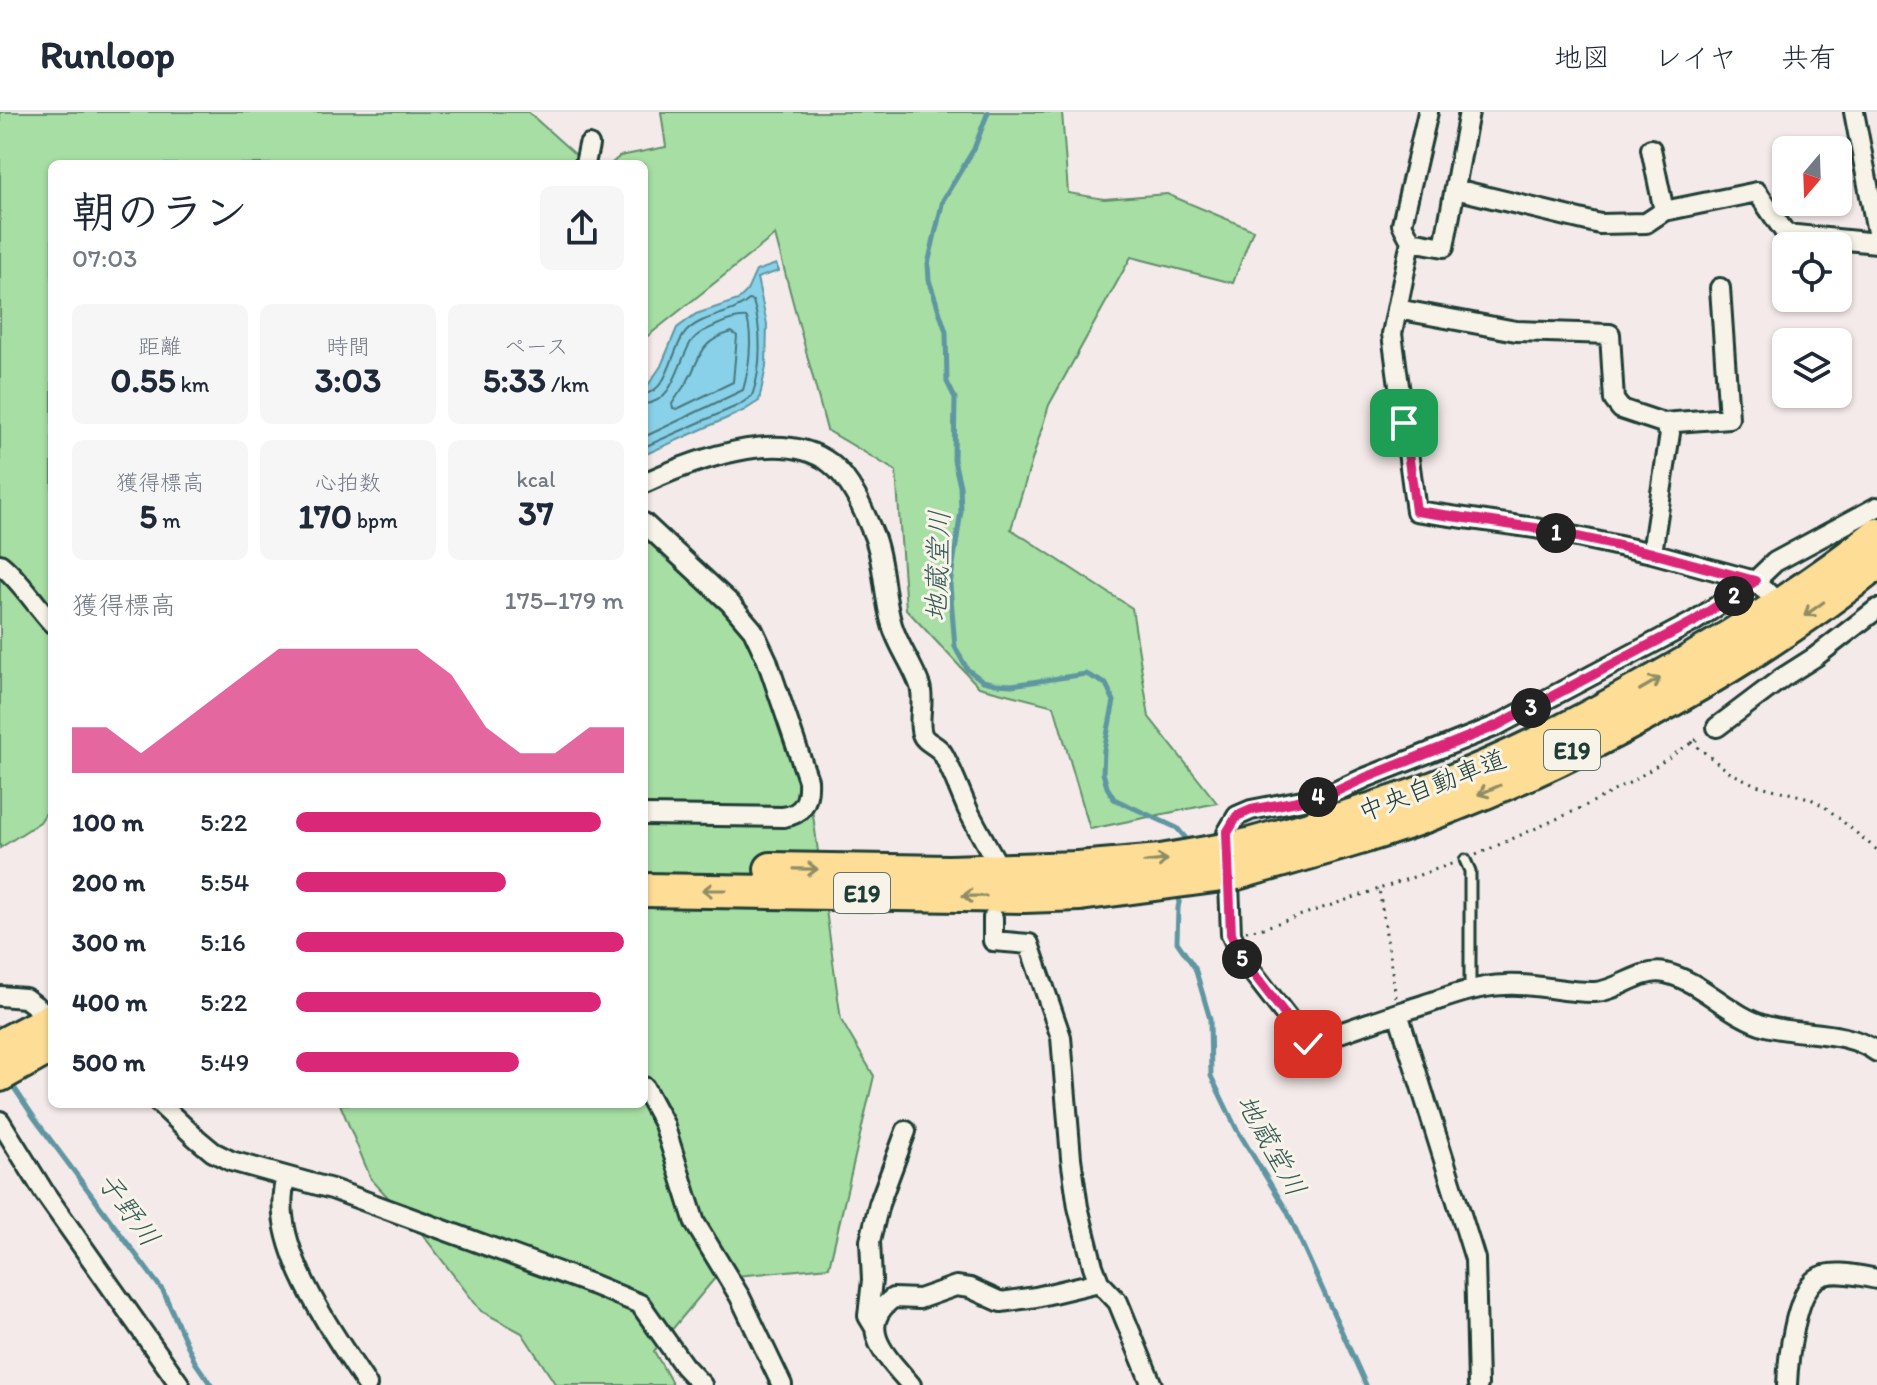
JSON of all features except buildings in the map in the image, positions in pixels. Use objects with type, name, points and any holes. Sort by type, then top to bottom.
[{"type":"highway","name":"中央自動車道","points":[[1239,860],[1339,820],[1435,788],[1588,718],[1743,630],[1877,535]]},
{"type":"highway","name":"中央自動車道","points":[[648,890],[1024,896],[1079,881],[1342,843],[1443,809],[1520,777],[1697,684],[1790,626],[1877,563]]},
{"type":"highway","name":"中央自動車道","points":[[648,868],[949,872],[1079,881]]},
{"type":"highway","points":[[0,1046],[48,1021]]},
{"type":"highway","points":[[0,1075],[48,1048]]},
{"type":"street","points":[[1428,112],[1402,224],[1411,241],[1392,334],[1416,511],[1535,528],[1652,553],[1755,581],[1770,595]]},
{"type":"street","points":[[1411,241],[1444,247],[1469,112]]},
{"type":"street","points":[[1854,112],[1877,232]]},
{"type":"street","points":[[586,160],[589,145]]},
{"type":"street","points":[[1651,149],[1664,211]]},
{"type":"street","points":[[1455,189],[1600,224],[1646,223],[1664,211],[1757,192],[1786,234],[1877,243]]},
{"type":"street","points":[[1397,309],[1516,331],[1610,334],[1614,400],[1621,409],[1663,423],[1729,418],[1720,288]]},
{"type":"street","points":[[1652,553],[1670,433],[1663,423]]},
{"type":"street","points":[[648,481],[688,463],[760,447],[816,455],[838,470],[849,485],[874,536],[884,571],[893,628],[921,689],[923,738],[942,751],[994,858]]},
{"type":"street","points":[[1877,507],[1775,562],[1755,581],[1693,622],[1496,726],[1328,795],[1251,810],[1237,816],[1227,833],[1231,934],[1243,960],[1308,1044],[1470,989],[1507,984],[1599,992],[1652,973],[1665,973],[1764,1026],[1840,1036],[1865,1044],[1877,1052]]},
{"type":"street","points":[[648,527],[730,603],[753,630],[767,660],[808,780],[809,797],[800,811],[792,816],[648,815]]},
{"type":"street","points":[[0,564],[14,576],[48,619]]},
{"type":"street","points":[[1717,727],[1782,678],[1809,651],[1877,609]]},
{"type":"street","points":[[993,918],[993,941],[1029,944],[1054,1011],[1061,1037],[1078,1207],[1099,1282],[1118,1302],[1152,1385]]},
{"type":"street","points":[[0,996],[25,998],[48,1016]]},
{"type":"street","points":[[1398,1013],[1475,1259],[1478,1385]]},
{"type":"street","points":[[648,1094],[664,1124],[695,1223],[740,1297],[782,1385]]},
{"type":"street","points":[[164,1108],[213,1152],[250,1168],[346,1194],[640,1304],[684,1366],[702,1385]]},
{"type":"street","points":[[0,1121],[44,1192],[180,1385]]},
{"type":"street","points":[[906,1131],[879,1204],[870,1241],[872,1280],[868,1316],[878,1343],[911,1385]]},
{"type":"street","points":[[286,1178],[281,1194],[284,1220],[303,1280],[367,1385]]},
{"type":"street","points":[[1787,1385],[1788,1354],[1801,1304],[1815,1279],[1828,1275],[1877,1279]]},
{"type":"street","points":[[874,1326],[882,1306],[893,1298],[919,1299],[956,1286],[970,1288],[1001,1302],[1099,1282]]},
{"type":"lane","points":[[1465,860],[1470,871],[1470,989]]},
{"type":"path","points":[[1231,934],[1263,928],[1465,860],[1519,838],[1633,781],[1717,727]]},
{"type":"path","points":[[1691,742],[1729,772],[1756,785],[1809,798],[1824,806],[1877,850]]},
{"type":"path","points":[[1379,889],[1398,1013]]},
{"type":"green space","points":[[0,112],[528,112],[582,160],[48,160],[48,810],[40,822],[0,848]]},
{"type":"green space","points":[[661,112],[1062,112],[1068,193],[1104,199],[1167,194],[1253,230],[1233,283],[1131,257],[1049,405],[1011,529],[1132,608],[1149,717],[1217,803],[1090,829],[1054,706],[979,687],[906,609],[896,471],[827,430],[775,235],[648,336],[648,160],[616,160],[620,156],[666,147]]},
{"type":"green space","points":[[648,536],[746,629],[813,815],[841,1020],[874,1076],[829,1267],[715,1278],[654,1351],[673,1385],[556,1385],[522,1333],[481,1311],[422,1234],[371,1179],[342,1108],[648,1108]]},
{"type":"water","points":[[776,264],[779,271],[757,278],[767,324],[766,367],[759,401],[648,453],[648,385],[661,366],[677,328],[696,314],[738,300],[747,291],[756,271]]},
{"type":"waterway","name":"地蔵堂川","points":[[988,112],[974,149],[943,200],[928,264],[929,280],[946,332],[947,382],[955,398],[954,460],[960,486],[961,511],[950,585],[955,647],[967,669],[983,681],[1012,685],[1086,674],[1106,684],[1114,701],[1104,750],[1103,773],[1107,787],[1114,799],[1177,828],[1189,846]]},
{"type":"waterway","name":"地蔵堂川","points":[[1181,892],[1177,942],[1195,968],[1210,1019],[1211,1076],[1236,1128],[1287,1211],[1366,1385]]},
{"type":"waterway","name":"子野川","points":[[11,1083],[163,1291],[195,1362],[211,1385]]},
{"type":"route","points":[[1308,1044],[1243,960],[1231,934],[1227,833],[1237,816],[1251,810],[1328,795],[1471,738],[1693,622],[1755,581],[1652,553],[1535,528],[1416,511],[1404,423]]}]
